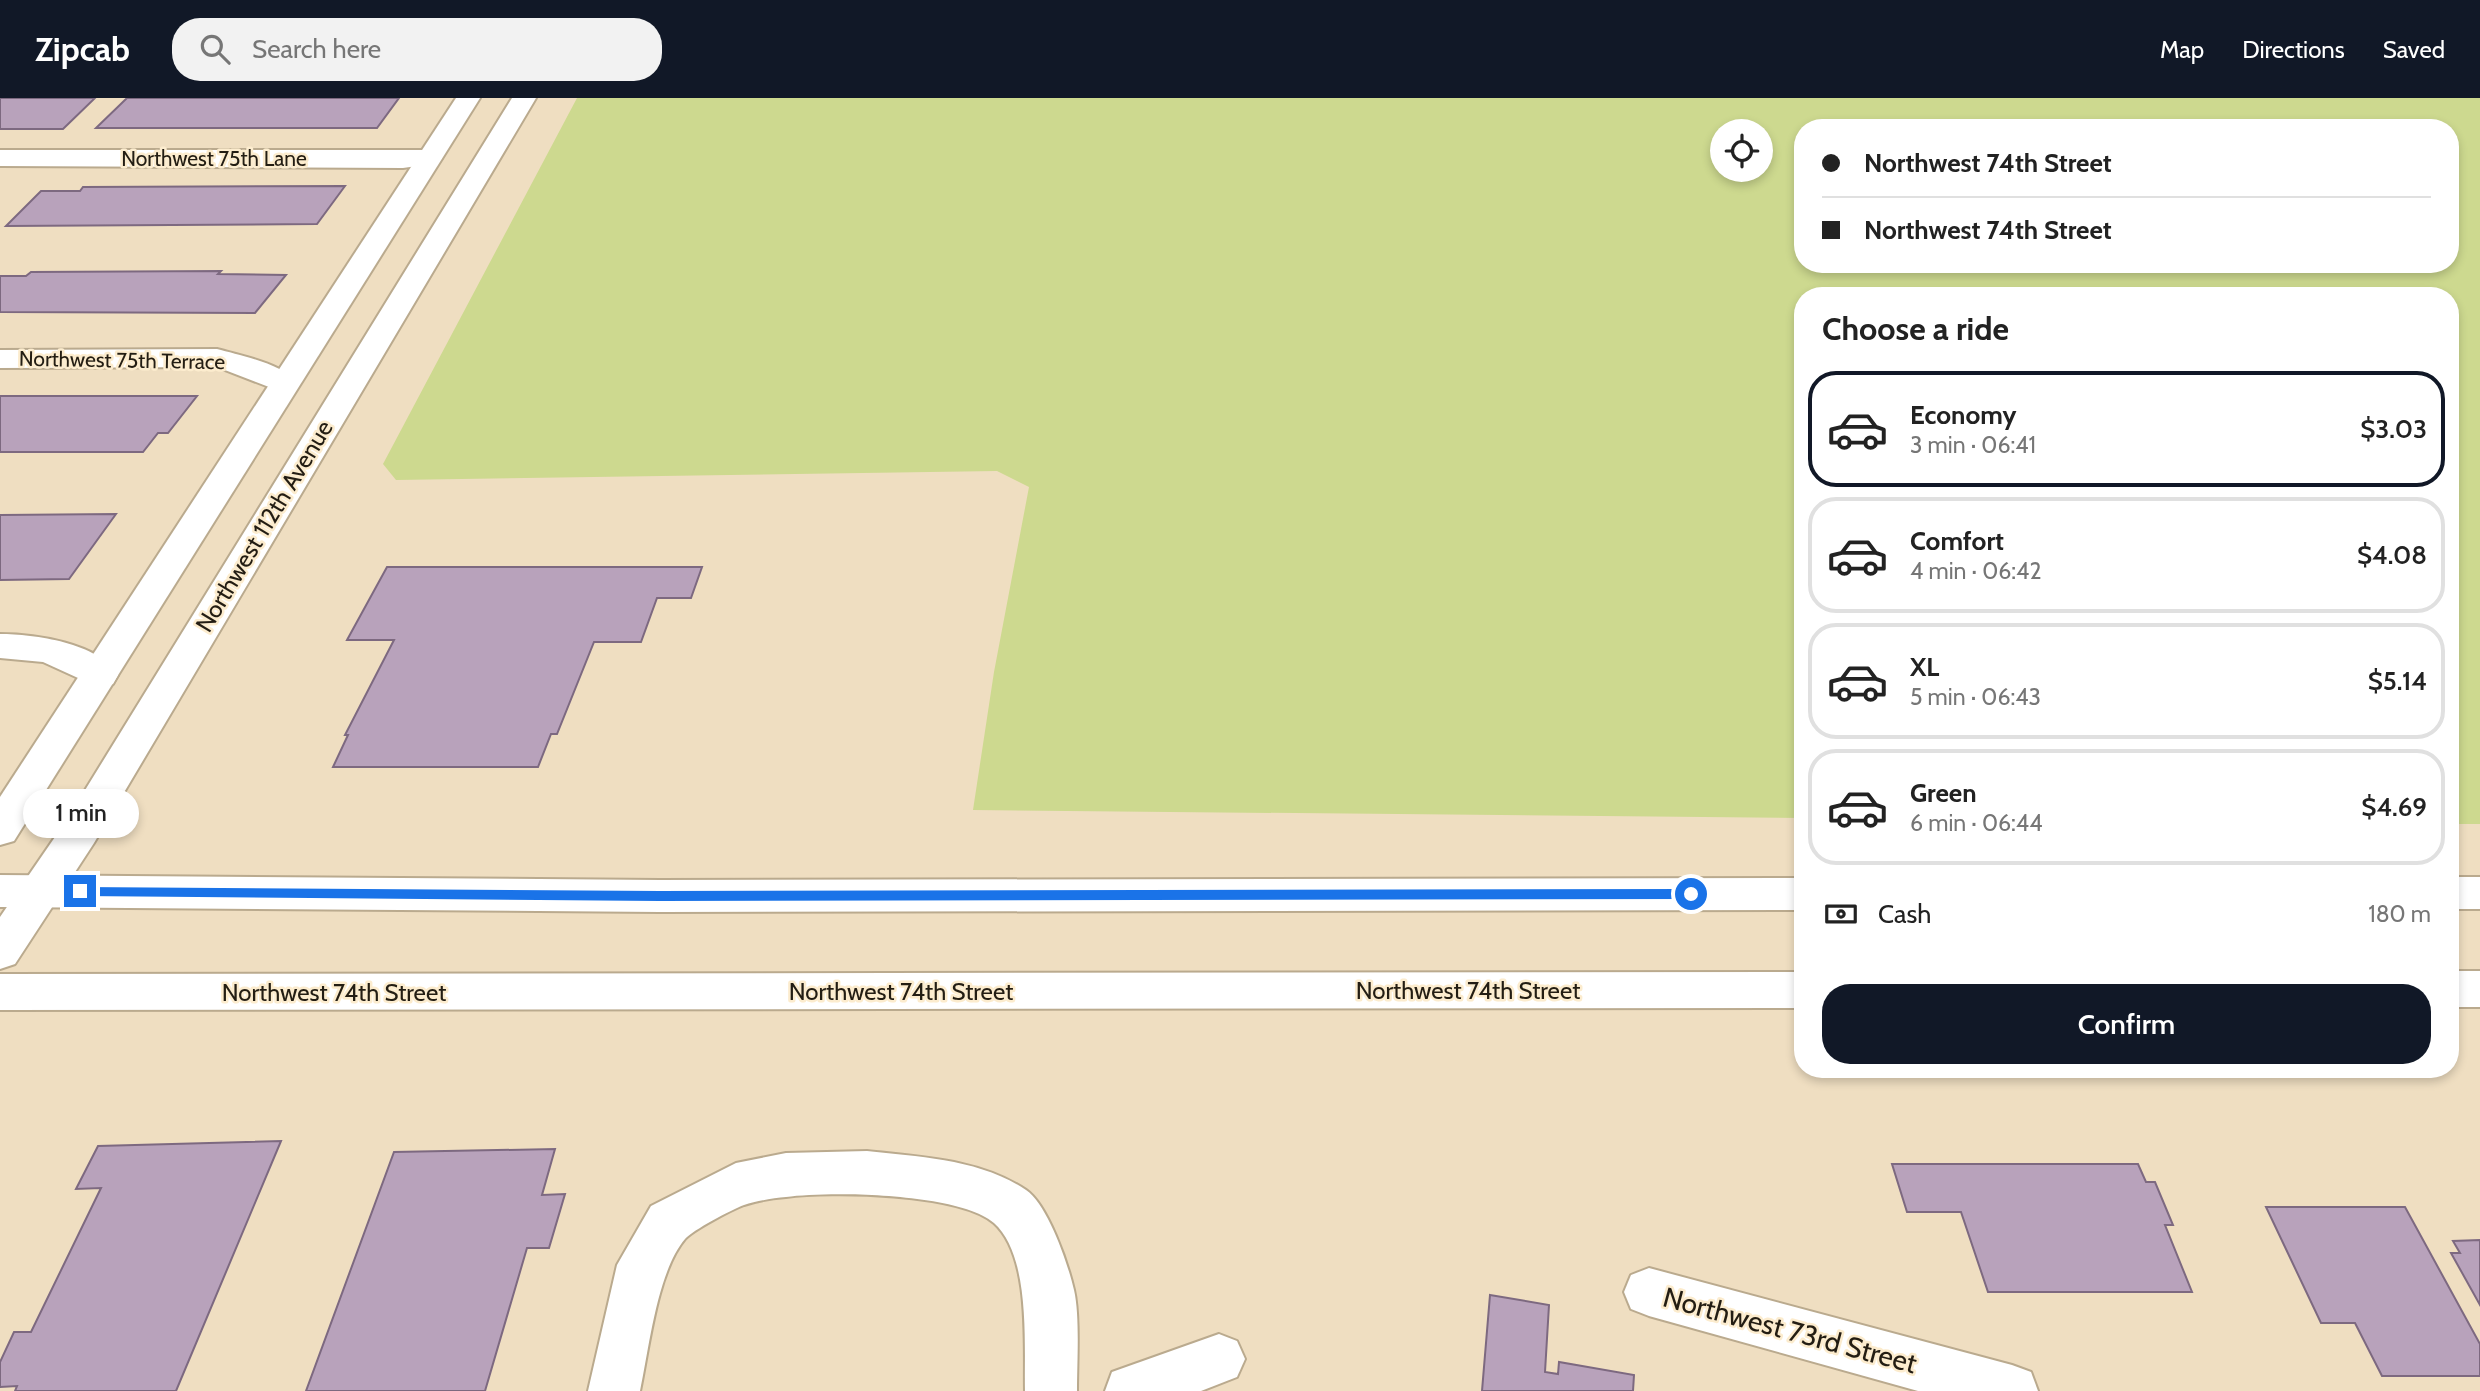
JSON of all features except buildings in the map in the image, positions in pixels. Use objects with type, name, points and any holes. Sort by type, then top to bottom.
[{"type":"street","points":[[0,830],[213,497],[282,383],[468,98]]},
{"type":"street","name":"Northwest 112th Avenue","points":[[0,952],[20,891],[80,832],[524,98]]},
{"type":"street","name":"Northwest 75th Lane","points":[[0,158],[403,160],[429,158],[473,148],[501,136]]},
{"type":"street","name":"Northwest 75th Terrace","points":[[0,359],[217,358],[244,365],[282,383]]},
{"type":"street","points":[[10,646],[48,649],[100,675]]},
{"type":"street","points":[[20,891],[660,896],[1794,894]]},
{"type":"street","points":[[2459,893],[2480,893]]},
{"type":"street","points":[[2459,989],[2480,989]]},
{"type":"street","name":"Northwest 74th Street","points":[[0,992],[1794,990]]},
{"type":"street","points":[[614,1391],[642,1265],[667,1222],[736,1185],[786,1175],[867,1173],[945,1182],[978,1190],[1011,1207],[1030,1234],[1049,1291],[1051,1391]]},
{"type":"street","name":"Northwest 73rd Street","points":[[1649,1292],[2012,1391]]},
{"type":"street","points":[[1131,1391],[1219,1359]]},
{"type":"green space","points":[[577,98],[2480,98],[2480,824],[2459,824],[2459,287],[1794,287],[1794,818],[973,810],[994,672],[1029,487],[997,471],[396,480],[383,464]]},
{"type":"route","points":[[80,891],[660,896],[1691,894]]}]
